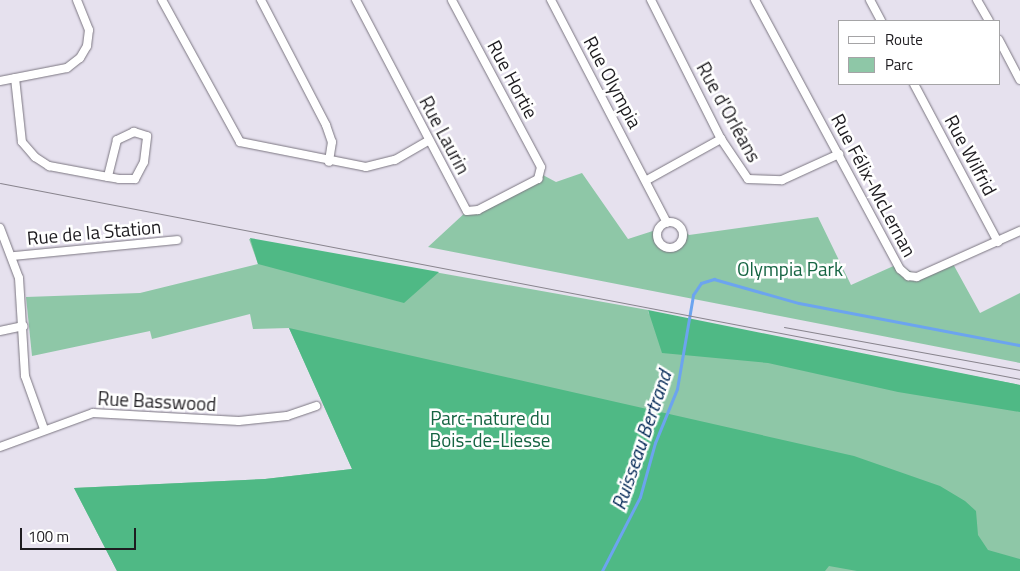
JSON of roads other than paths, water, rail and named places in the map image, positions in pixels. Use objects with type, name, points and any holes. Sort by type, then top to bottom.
[{"type":"street","points":[[0,80],[67,68],[80,58],[89,30],[78,0]]},
{"type":"street","points":[[162,0],[240,142],[329,162],[382,165],[429,140]]},
{"type":"street","points":[[260,0],[326,125],[332,142],[329,162]]},
{"type":"street","name":"Rue Laurin","points":[[356,0],[467,211],[478,210],[526,186],[541,174]]},
{"type":"street","name":"Rue Hortie","points":[[452,0],[541,167],[541,174]]},
{"type":"street","name":"Rue Olympia","points":[[551,0],[647,180],[667,223]]},
{"type":"street","name":"Rue d'Orléans","points":[[651,0],[721,138],[748,179],[759,182],[782,180],[839,154]]},
{"type":"street","name":"Rue Félix-McLernan","points":[[755,0],[900,269],[908,276],[917,277],[1020,231]]},
{"type":"street","points":[[870,0],[880,20]]},
{"type":"street","points":[[977,0],[987,20]]},
{"type":"street","points":[[1000,42],[1020,80]]},
{"type":"street","points":[[15,78],[22,142],[35,158],[50,166],[108,177],[128,179],[139,174],[148,140],[144,133],[134,132],[118,140],[108,177]]},
{"type":"street","name":"Rue Wilfrid","points":[[915,85],[998,242]]},
{"type":"street","points":[[647,180],[721,138]]},
{"type":"street","points":[[0,228],[14,256],[23,326],[25,376],[44,429]]},
{"type":"street","name":"Rue de la Station","points":[[14,256],[177,240]]},
{"type":"street","points":[[0,332],[23,326]]},
{"type":"street","name":"Rue Basswood","points":[[0,447],[44,429],[93,413],[239,421],[287,416],[316,406]]},
{"type":"waterway","name":"Ruisseau Bertrand","points":[[602,571],[640,497],[655,443],[677,389],[693,295],[701,283],[714,279],[799,303],[1020,345]]},
{"type":"tram line","points":[[0,183],[1020,379]]},
{"type":"tram line","points":[[784,327],[1020,370]]},
{"type":"park label","name":"Olympia Park","points":[[790,269]]},
{"type":"park label","name":"Parc-nature du Bois-de-Liesse","points":[[490,429]]}]
